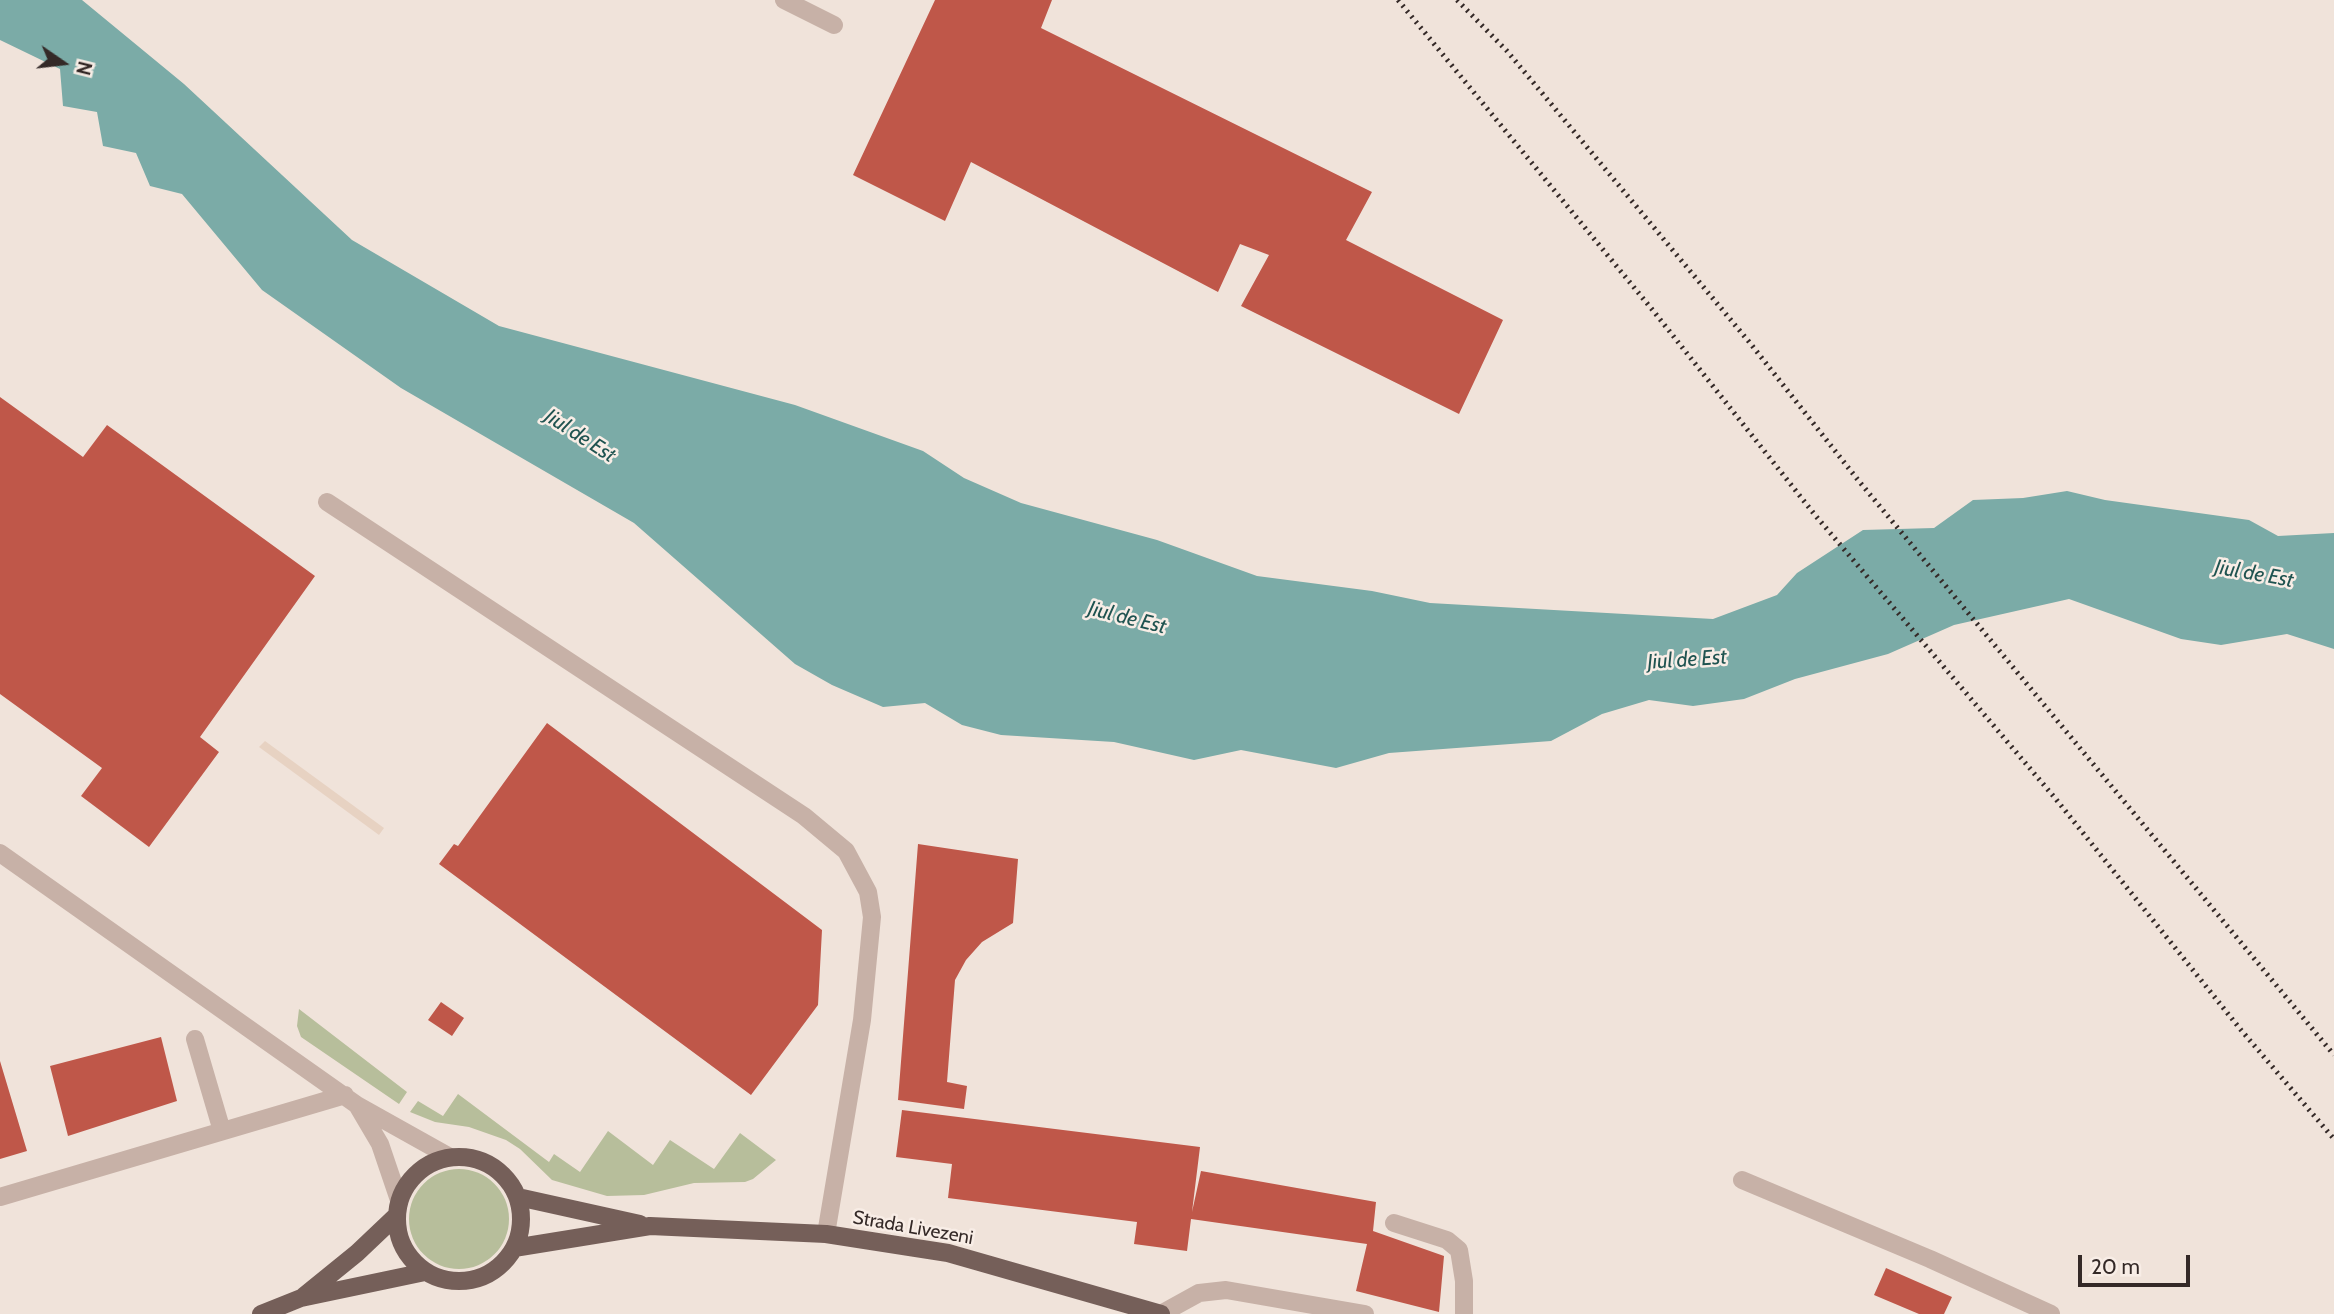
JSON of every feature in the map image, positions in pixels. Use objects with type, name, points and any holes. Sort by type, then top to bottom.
[{"type":"main road","points":[[301,1298],[357,1253],[398,1208],[418,1171],[433,1161],[450,1157],[483,1161],[498,1169],[517,1196],[521,1223],[514,1248],[502,1265],[485,1276],[465,1282],[444,1280],[425,1272],[403,1248],[398,1208]]},
{"type":"main road","name":"Strada Livezeni","points":[[517,1196],[650,1226],[826,1234],[948,1253],[1161,1314]]},
{"type":"main road","name":"Strada Livezeni","points":[[514,1248],[650,1226]]},
{"type":"main road","points":[[261,1314],[301,1298],[425,1272]]},
{"type":"lane","points":[[784,0],[834,24]]},
{"type":"lane","points":[[327,502],[804,816],[845,851],[868,892],[872,917],[862,1020],[826,1234]]},
{"type":"lane","points":[[0,853],[351,1100],[450,1157]]},
{"type":"lane","points":[[195,1039],[222,1131]]},
{"type":"lane","points":[[0,1197],[222,1131],[351,1100]]},
{"type":"lane","points":[[351,1100],[380,1144],[398,1208]]},
{"type":"lane","points":[[1742,1180],[1930,1259],[2051,1314]]},
{"type":"lane","points":[[1394,1223],[1447,1240],[1459,1250],[1464,1314]]},
{"type":"lane","points":[[1161,1314],[1199,1293],[1226,1290],[1365,1314]]},
{"type":"green space","points":[[299,1009],[407,1092],[399,1104],[301,1037],[297,1026]]},
{"type":"green space","points":[[458,1094],[549,1162],[554,1154],[580,1172],[608,1131],[653,1165],[670,1140],[714,1169],[740,1133],[776,1160],[753,1179],[745,1182],[694,1183],[644,1195],[607,1196],[552,1180],[520,1149],[506,1140],[469,1127],[435,1122],[410,1112],[418,1101],[443,1116]]},
{"type":"green space","points":[[459,1169],[478,1172],[495,1183],[506,1200],[509,1219],[506,1238],[495,1255],[478,1266],[459,1269],[440,1266],[423,1255],[412,1238],[409,1219],[412,1200],[423,1183],[440,1172]]},
{"type":"shaded area","points":[[265,741],[384,828],[379,835],[259,747]]},
{"type":"water","name":"Jiul de Est","points":[[0,0],[82,0],[184,84],[352,240],[499,326],[795,405],[923,451],[964,478],[1021,503],[1157,540],[1257,576],[1372,591],[1430,603],[1713,619],[1777,595],[1797,573],[1863,530],[1934,528],[1973,500],[2023,498],[2067,491],[2105,500],[2249,520],[2278,536],[2334,533],[2334,649],[2287,634],[2221,645],[2181,639],[2069,599],[1954,625],[1888,654],[1795,679],[1744,699],[1693,706],[1649,700],[1602,714],[1551,741],[1389,753],[1336,768],[1241,750],[1194,760],[1114,742],[1001,735],[962,725],[925,703],[883,707],[832,685],[795,664],[634,523],[401,388],[262,290],[182,194],[150,186],[136,153],[103,146],[97,112],[63,106],[60,69],[0,40]]},
{"type":"building","points":[[935,0],[1052,0],[1041,28],[1372,192],[1346,240],[1503,320],[1459,414],[1241,306],[1269,255],[1240,244],[1218,292],[971,162],[945,221],[853,175]]},
{"type":"building","points":[[0,397],[83,457],[107,425],[315,576],[200,737],[219,752],[149,847],[81,796],[102,768],[0,694]]},
{"type":"building","points":[[547,723],[822,930],[818,1005],[751,1095],[439,864],[454,844],[458,846]]},
{"type":"building","points":[[918,844],[1018,859],[1013,923],[982,942],[966,960],[955,980],[947,1082],[967,1086],[964,1109],[898,1100]]},
{"type":"building","points":[[441,1002],[464,1018],[452,1036],[428,1020]]},
{"type":"building","points":[[161,1037],[177,1101],[68,1136],[50,1066]]},
{"type":"building","points":[[0,1061],[27,1151],[0,1159]]},
{"type":"building","points":[[902,1110],[1200,1147],[1192,1212],[1201,1171],[1376,1202],[1373,1231],[1444,1256],[1439,1312],[1356,1291],[1367,1244],[1191,1219],[1187,1251],[1134,1244],[1137,1222],[948,1198],[952,1164],[896,1157]]},
{"type":"building","points":[[1886,1268],[1952,1297],[1944,1314],[1919,1314],[1874,1295]]},
{"type":"railway","points":[[1398,0],[1655,313],[1815,515],[2055,798],[2241,1030],[2334,1139]]},
{"type":"railway","points":[[1457,0],[1507,51],[1750,343],[1858,480],[2334,1055]]}]
